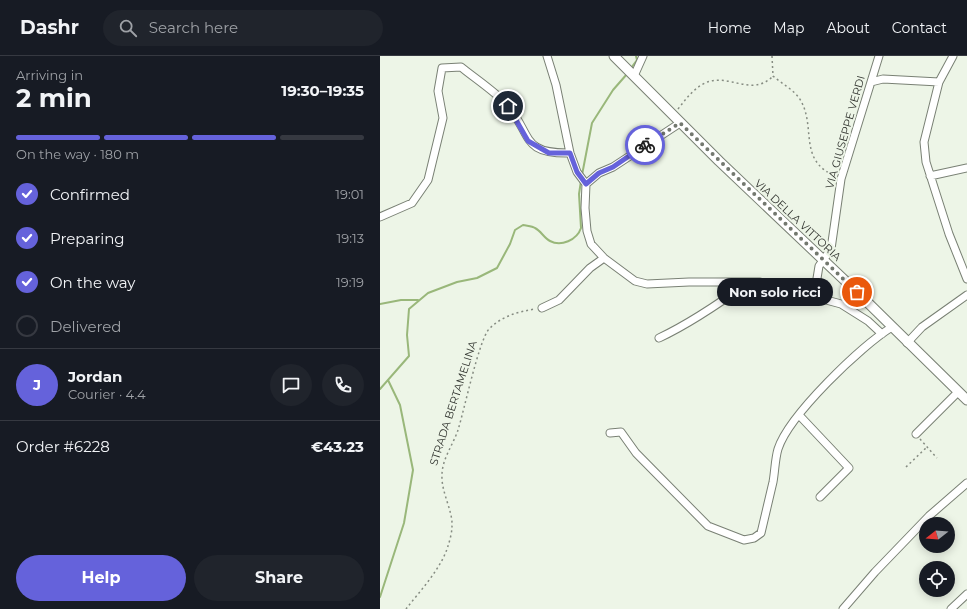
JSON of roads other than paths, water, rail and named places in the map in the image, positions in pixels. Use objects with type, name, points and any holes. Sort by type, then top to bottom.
[{"type":"street","points":[[547,56],[556,85],[570,153],[577,172],[586,184],[585,208],[587,230],[591,244],[604,258],[635,280],[647,284],[689,282],[760,282],[841,304],[868,321],[882,334]]},
{"type":"street","name":"VIA DELLA VITTORIA","points":[[614,56],[680,123],[967,400]]},
{"type":"street","points":[[630,72],[644,56]]},
{"type":"street","name":"VIA GIUSEPPE VERDI","points":[[814,297],[819,266],[828,255],[832,245],[841,179],[879,56]]},
{"type":"street","points":[[953,56],[939,82],[924,142],[926,162],[930,176],[949,234],[967,278]]},
{"type":"street","points":[[380,217],[412,203],[428,180],[443,118],[438,91],[442,68],[460,67],[508,106],[528,141],[549,153],[570,153]]},
{"type":"street","points":[[871,82],[883,79],[939,82]]},
{"type":"street","points":[[586,184],[599,173],[613,167],[680,123]]},
{"type":"street","points":[[930,176],[967,168]]},
{"type":"street","points":[[542,308],[559,300],[590,268],[604,258]]},
{"type":"street","points":[[658,338],[679,328],[749,282]]},
{"type":"street","points":[[907,343],[922,327],[967,295]]},
{"type":"street","points":[[610,433],[621,432],[636,453],[708,526],[744,540],[754,538],[761,533],[773,481],[778,449],[784,434],[799,415],[844,366],[892,327]]},
{"type":"street","points":[[916,434],[958,392]]},
{"type":"street","points":[[799,415],[849,468],[820,497]]},
{"type":"street","points":[[843,609],[875,572],[929,516],[967,482]]},
{"type":"street","points":[[951,609],[966,598]]},
{"type":"waterway","points":[[631,68],[637,60],[636,56]]},
{"type":"waterway","points":[[582,175],[592,123],[613,90],[627,74]]},
{"type":"waterway","points":[[380,389],[409,356],[407,335],[409,309],[428,293],[457,282],[477,278],[497,268],[510,244],[515,230],[523,225],[535,228],[548,240],[554,243],[564,243],[572,239],[581,228],[579,194],[581,181]]},
{"type":"waterway","points":[[380,304],[401,300],[418,300]]},
{"type":"waterway","points":[[380,597],[404,523],[413,470],[400,405],[388,380]]},
{"type":"place","name":"Non solo ricci","points":[[857,292]]}]
